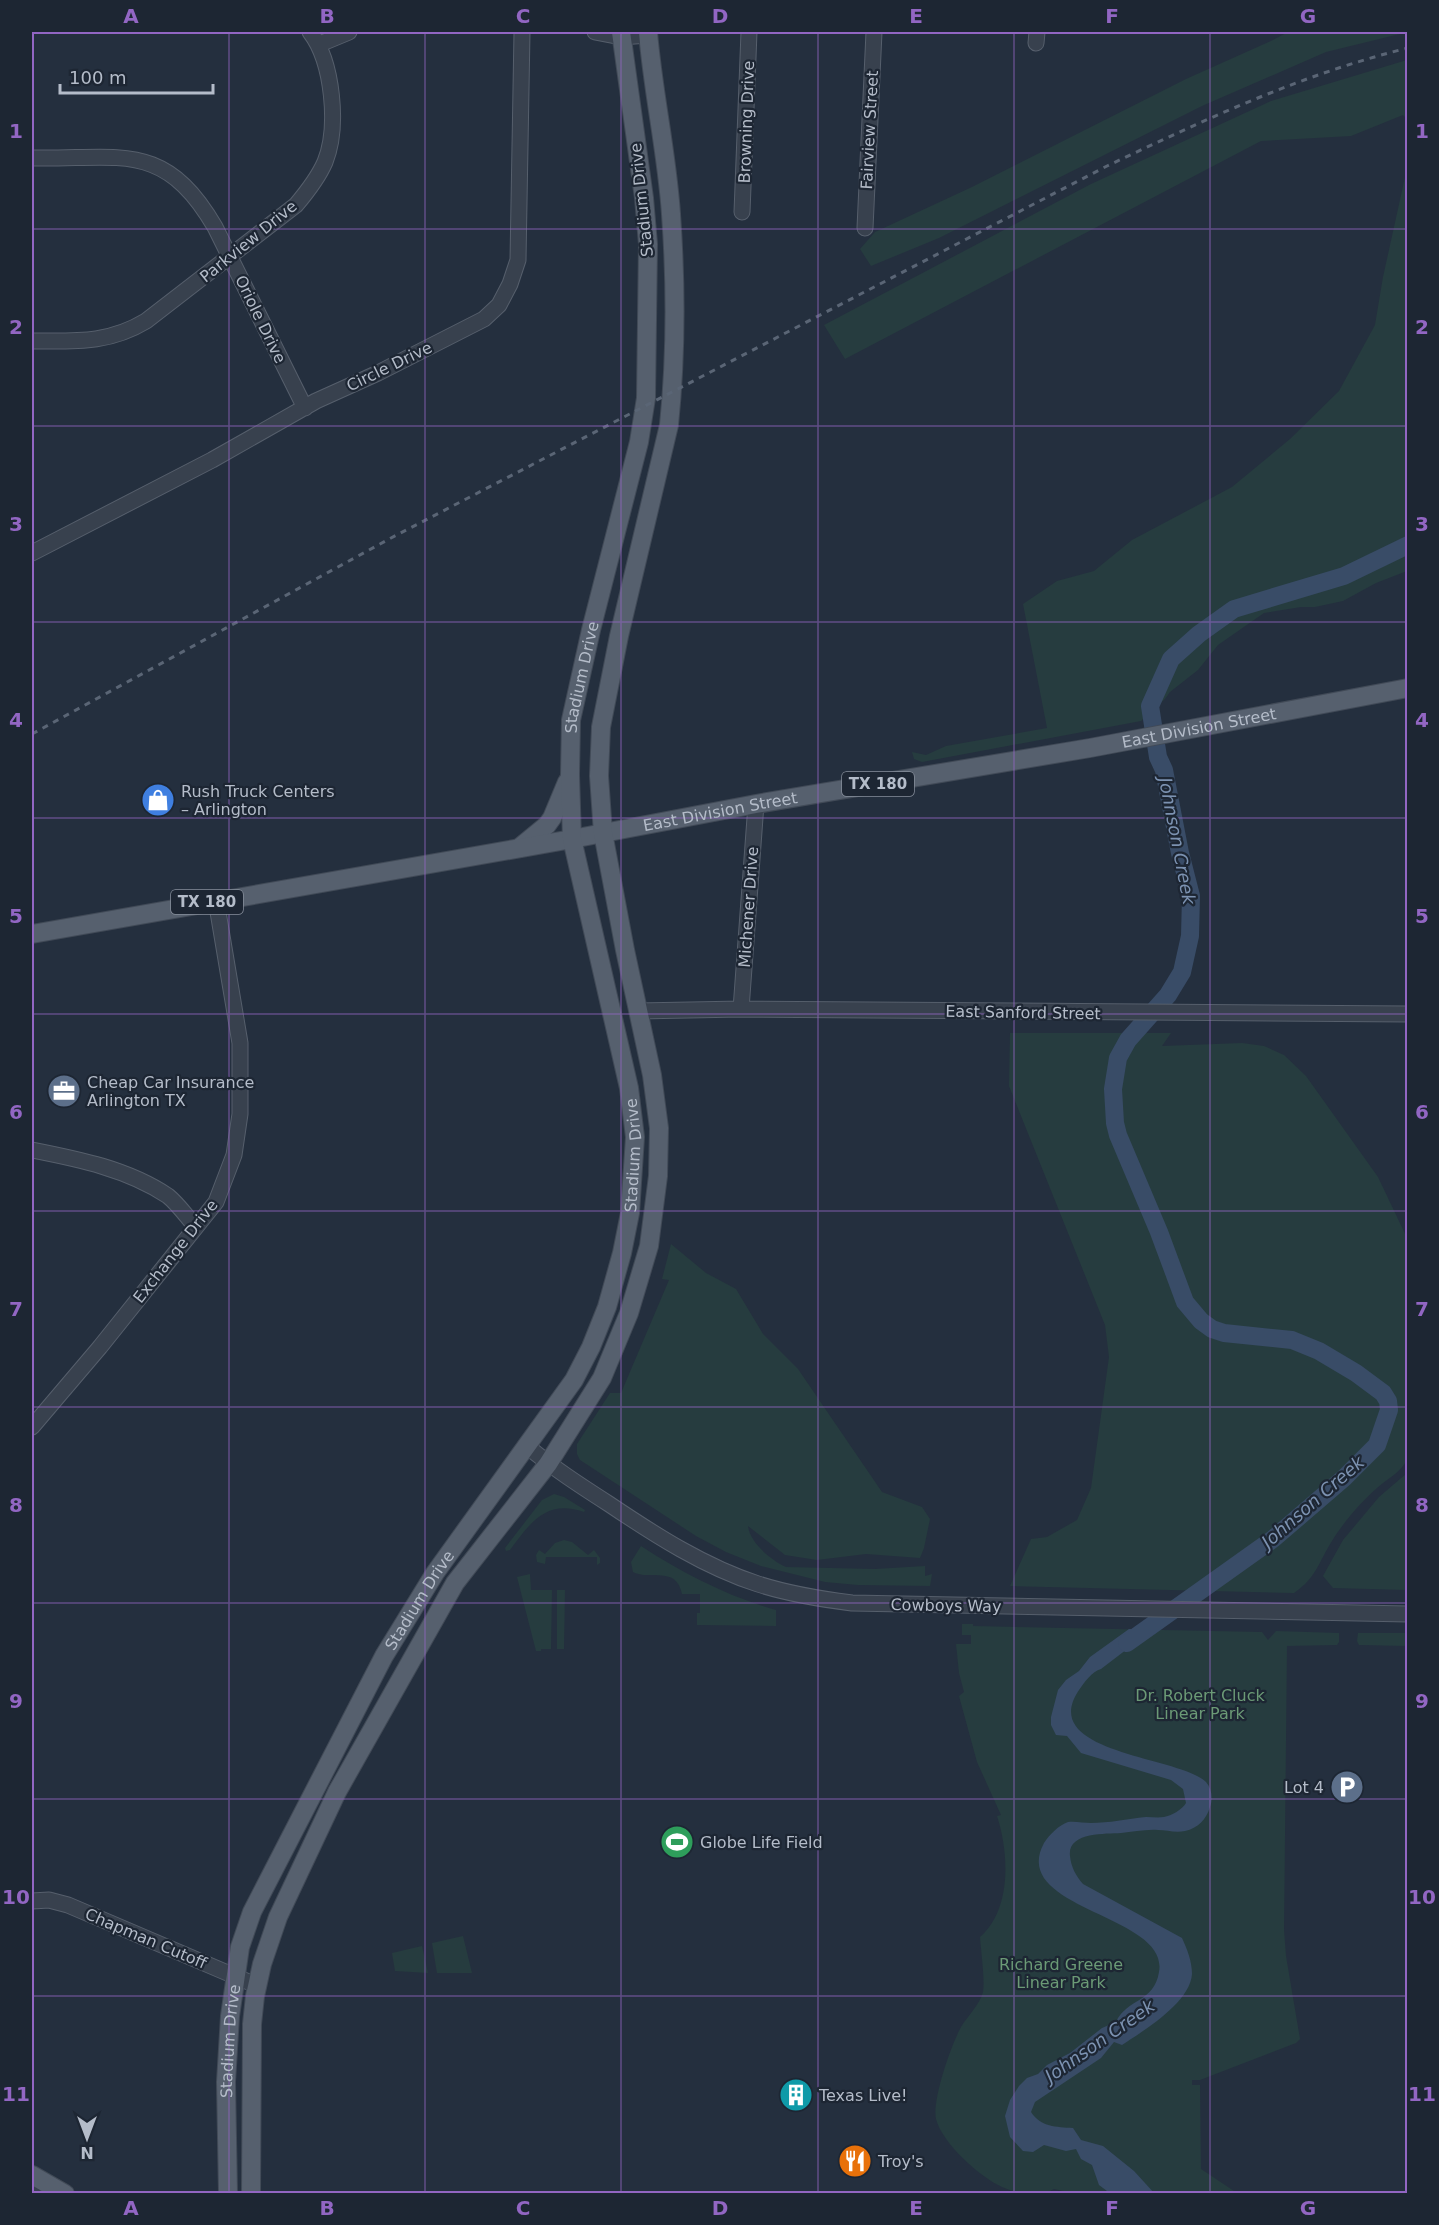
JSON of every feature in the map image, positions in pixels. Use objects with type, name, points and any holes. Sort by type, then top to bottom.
[{"type":"main road","name":"Stadium Drive","points":[[251,2193],[252,2024],[258,1986],[278,1917],[337,1792],[455,1583],[548,1464],[602,1378],[629,1313],[649,1246],[658,1176],[659,1128],[652,1076],[603,833],[599,776],[602,727],[624,617],[669,425],[672,392],[671,213],[648,33]]},
{"type":"main road","name":"Stadium Drive","points":[[228,2193],[226,2082],[240,1947],[252,1912],[384,1656],[435,1573],[568,1389],[591,1347],[607,1307],[630,1213],[635,1137],[629,1089],[573,839],[570,775],[572,720],[591,630],[639,442],[646,398],[648,244],[621,34]]},
{"type":"main road","points":[[639,167],[650,199],[661,261],[673,267]]},
{"type":"main road","points":[[621,515],[625,520],[630,537],[625,575],[624,617]]},
{"type":"main road","name":"East Division Street","points":[[32,934],[573,839],[756,804],[1090,748],[1407,688]]},
{"type":"main road","points":[[519,848],[547,825],[552,818],[570,775]]},
{"type":"main road","points":[[630,1213],[652,1217]]},
{"type":"main road","points":[[319,1783],[337,1792]]},
{"type":"main road","points":[[34,2181],[65,2193]]},
{"type":"street","name":"Parkview Drive","points":[[32,341],[91,341],[131,330],[146,321],[296,205],[325,163],[330,145],[332,108],[328,72],[320,44],[310,32]]},
{"type":"street","points":[[320,44],[349,32]]},
{"type":"street","name":"Circle Drive","points":[[32,554],[212,460],[304,408],[484,319],[499,305],[510,284],[518,260],[522,32]]},
{"type":"street","points":[[595,32],[648,33]]},
{"type":"street","name":"Browning Drive","points":[[742,212],[749,32]]},
{"type":"street","name":"Fairview Street","points":[[865,228],[874,32]]},
{"type":"street","name":"Oriole Drive","points":[[32,158],[94,156],[146,161],[164,169],[181,181],[193,193],[216,226],[304,408]]},
{"type":"street","name":"Michener Drive","points":[[741,1009],[756,804]]},
{"type":"street","name":"Exchange Drive","points":[[32,1427],[100,1347],[216,1202],[234,1155],[240,1114],[240,1043],[216,900]]},
{"type":"street","name":"East Sanford Street","points":[[638,1011],[741,1009],[1407,1014]]},
{"type":"street","points":[[32,1150],[89,1163],[136,1179],[169,1197],[196,1227]]},
{"type":"street","name":"Cowboys Way","points":[[527,1446],[548,1464],[645,1529],[723,1571],[756,1584],[810,1598],[852,1603],[1407,1614]]},
{"type":"street","name":"Chapman Cutoff","points":[[32,1900],[49,1900],[68,1905],[258,1986]]},
{"type":"green space","points":[[1288,32],[1408,32],[1326,52],[1202,106],[939,238],[871,266],[860,249],[875,232],[972,187],[1186,79]]},
{"type":"green space","points":[[1407,60],[1407,119],[1403,115],[1351,136],[1261,141],[845,359],[824,325],[1091,184],[1271,101]]},
{"type":"green space","points":[[1407,168],[1407,571],[1376,583],[1343,601],[1264,613],[1218,645],[1198,670],[1170,692],[1141,721],[922,762],[914,759],[912,752],[926,755],[946,746],[1047,728],[1023,604],[1057,581],[1094,571],[1132,540],[1232,487],[1290,439],[1339,391],[1375,325]]},
{"type":"green space","points":[[1010,1033],[1171,1033],[1162,1046],[1242,1043],[1264,1046],[1284,1055],[1306,1076],[1378,1177],[1407,1238],[1407,1460],[1353,1513],[1336,1534],[1308,1581],[1294,1593],[1010,1586],[1031,1539],[1047,1537],[1077,1520],[1091,1488],[1109,1357],[1105,1325],[1009,1086]]},
{"type":"green space","points":[[671,1244],[706,1273],[736,1289],[763,1334],[798,1369],[882,1492],[922,1507],[930,1519],[920,1558],[866,1554],[817,1560],[785,1555],[748,1526],[757,1545],[786,1567],[875,1569],[925,1566],[925,1576],[932,1574],[930,1586],[825,1582],[761,1566],[726,1552],[696,1536],[580,1460],[577,1454],[577,1444],[610,1393],[621,1393],[669,1280],[662,1279]]},
{"type":"green space","points":[[1407,1473],[1407,1590],[1333,1588],[1323,1576],[1343,1540],[1379,1497]]},
{"type":"green space","points":[[554,1494],[564,1497],[585,1510],[584,1512],[571,1509],[549,1511],[532,1523],[510,1550],[506,1551],[505,1548],[542,1500]]},
{"type":"green space","points":[[564,1540],[572,1542],[588,1555],[594,1550],[600,1558],[600,1563],[597,1565],[597,1557],[546,1557],[545,1564],[537,1562],[536,1555],[539,1550],[545,1554],[555,1543]]},
{"type":"green space","points":[[641,1546],[706,1583],[776,1610],[776,1626],[697,1625],[697,1613],[700,1613],[700,1594],[682,1594],[679,1585],[669,1577],[633,1572],[631,1562]]},
{"type":"green space","points":[[530,1574],[531,1590],[552,1590],[551,1649],[536,1651],[517,1577]]},
{"type":"green space","points":[[557,1590],[565,1590],[564,1649],[557,1649]]},
{"type":"green space","points":[[962,1624],[1262,1632],[1268,1640],[1276,1631],[1339,1633],[1337,1645],[1287,1646],[1284,1930],[1300,2039],[1296,2043],[1200,2080],[1192,2080],[1192,2085],[1200,2085],[1201,2169],[1237,2193],[1077,2194],[1054,2189],[1035,2194],[1015,2192],[983,2176],[954,2148],[940,2128],[936,2119],[936,2110],[940,2086],[957,2035],[983,1992],[980,1937],[998,1911],[1005,1880],[1004,1847],[997,1816],[1001,1815],[977,1762],[959,1696],[964,1692],[959,1673],[956,1644],[971,1644],[971,1635],[962,1635]]},
{"type":"green space","points":[[1358,1633],[1407,1633],[1407,1646],[1359,1645]]},
{"type":"green space","points":[[463,1936],[472,1973],[437,1973],[432,1943]]},
{"type":"green space","points":[[422,1946],[428,1973],[395,1971],[392,1953]]},
{"type":"water","points":[[1129,1629],[1152,1630],[1094,1672],[1083,1684],[1071,1711],[1077,1728],[1093,1740],[1117,1750],[1191,1773],[1206,1782],[1210,1788],[1211,1804],[1206,1816],[1194,1828],[1178,1832],[1149,1830],[1088,1836],[1074,1842],[1070,1856],[1074,1871],[1083,1884],[1182,1938],[1190,1960],[1192,1974],[1189,1985],[1175,2006],[1122,2045],[1114,2042],[1101,2058],[1035,2102],[1031,2112],[1039,2121],[1073,2128],[1081,2140],[1103,2146],[1134,2171],[1155,2194],[1116,2194],[1107,2191],[1099,2185],[1092,2165],[1081,2159],[1076,2149],[1066,2151],[1044,2145],[1033,2152],[1023,2151],[1010,2137],[1005,2116],[1010,2100],[1027,2078],[1038,2074],[1047,2065],[1070,2053],[1102,2028],[1116,2022],[1127,2008],[1152,1990],[1159,1972],[1156,1953],[1141,1937],[1067,1898],[1048,1883],[1039,1865],[1044,1843],[1065,1823],[1098,1823],[1164,1817],[1176,1812],[1186,1803],[1183,1789],[1171,1780],[1081,1753],[1067,1736],[1056,1735],[1051,1725],[1058,1690],[1066,1680],[1079,1671],[1090,1657]]},
{"type":"waterway","name":"Johnson Creek","points":[[1127,1643],[1273,1539],[1344,1478],[1377,1445],[1389,1410],[1388,1401],[1383,1393],[1356,1373],[1319,1351],[1292,1340],[1224,1333],[1212,1329],[1201,1321],[1185,1302],[1159,1232],[1118,1135],[1113,1089],[1118,1058],[1128,1040],[1168,995],[1182,972],[1190,936],[1191,896],[1164,770],[1158,757],[1150,706],[1171,659],[1199,634],[1234,609],[1344,576],[1408,545]]},
{"type":"railway","points":[[32,734],[391,538],[1107,166],[1217,115],[1292,85],[1408,48]]},
{"type":"place","name":"Rush Truck Centers – Arlington","points":[[158,800]]},
{"type":"place","name":"Cheap Car Insurance Arlington TX","points":[[64,1091]]},
{"type":"place","name":"Lot 4","points":[[1347,1787]]},
{"type":"place","name":"Globe Life Field","points":[[677,1842]]},
{"type":"place","name":"Texas Live!","points":[[796,2095]]},
{"type":"place","name":"Troy's","points":[[855,2161]]},
{"type":"park label","name":"Dr. Robert Cluck Linear Park","points":[[1200,1704]]},
{"type":"park label","name":"Richard Greene Linear Park","points":[[1061,1973]]}]
